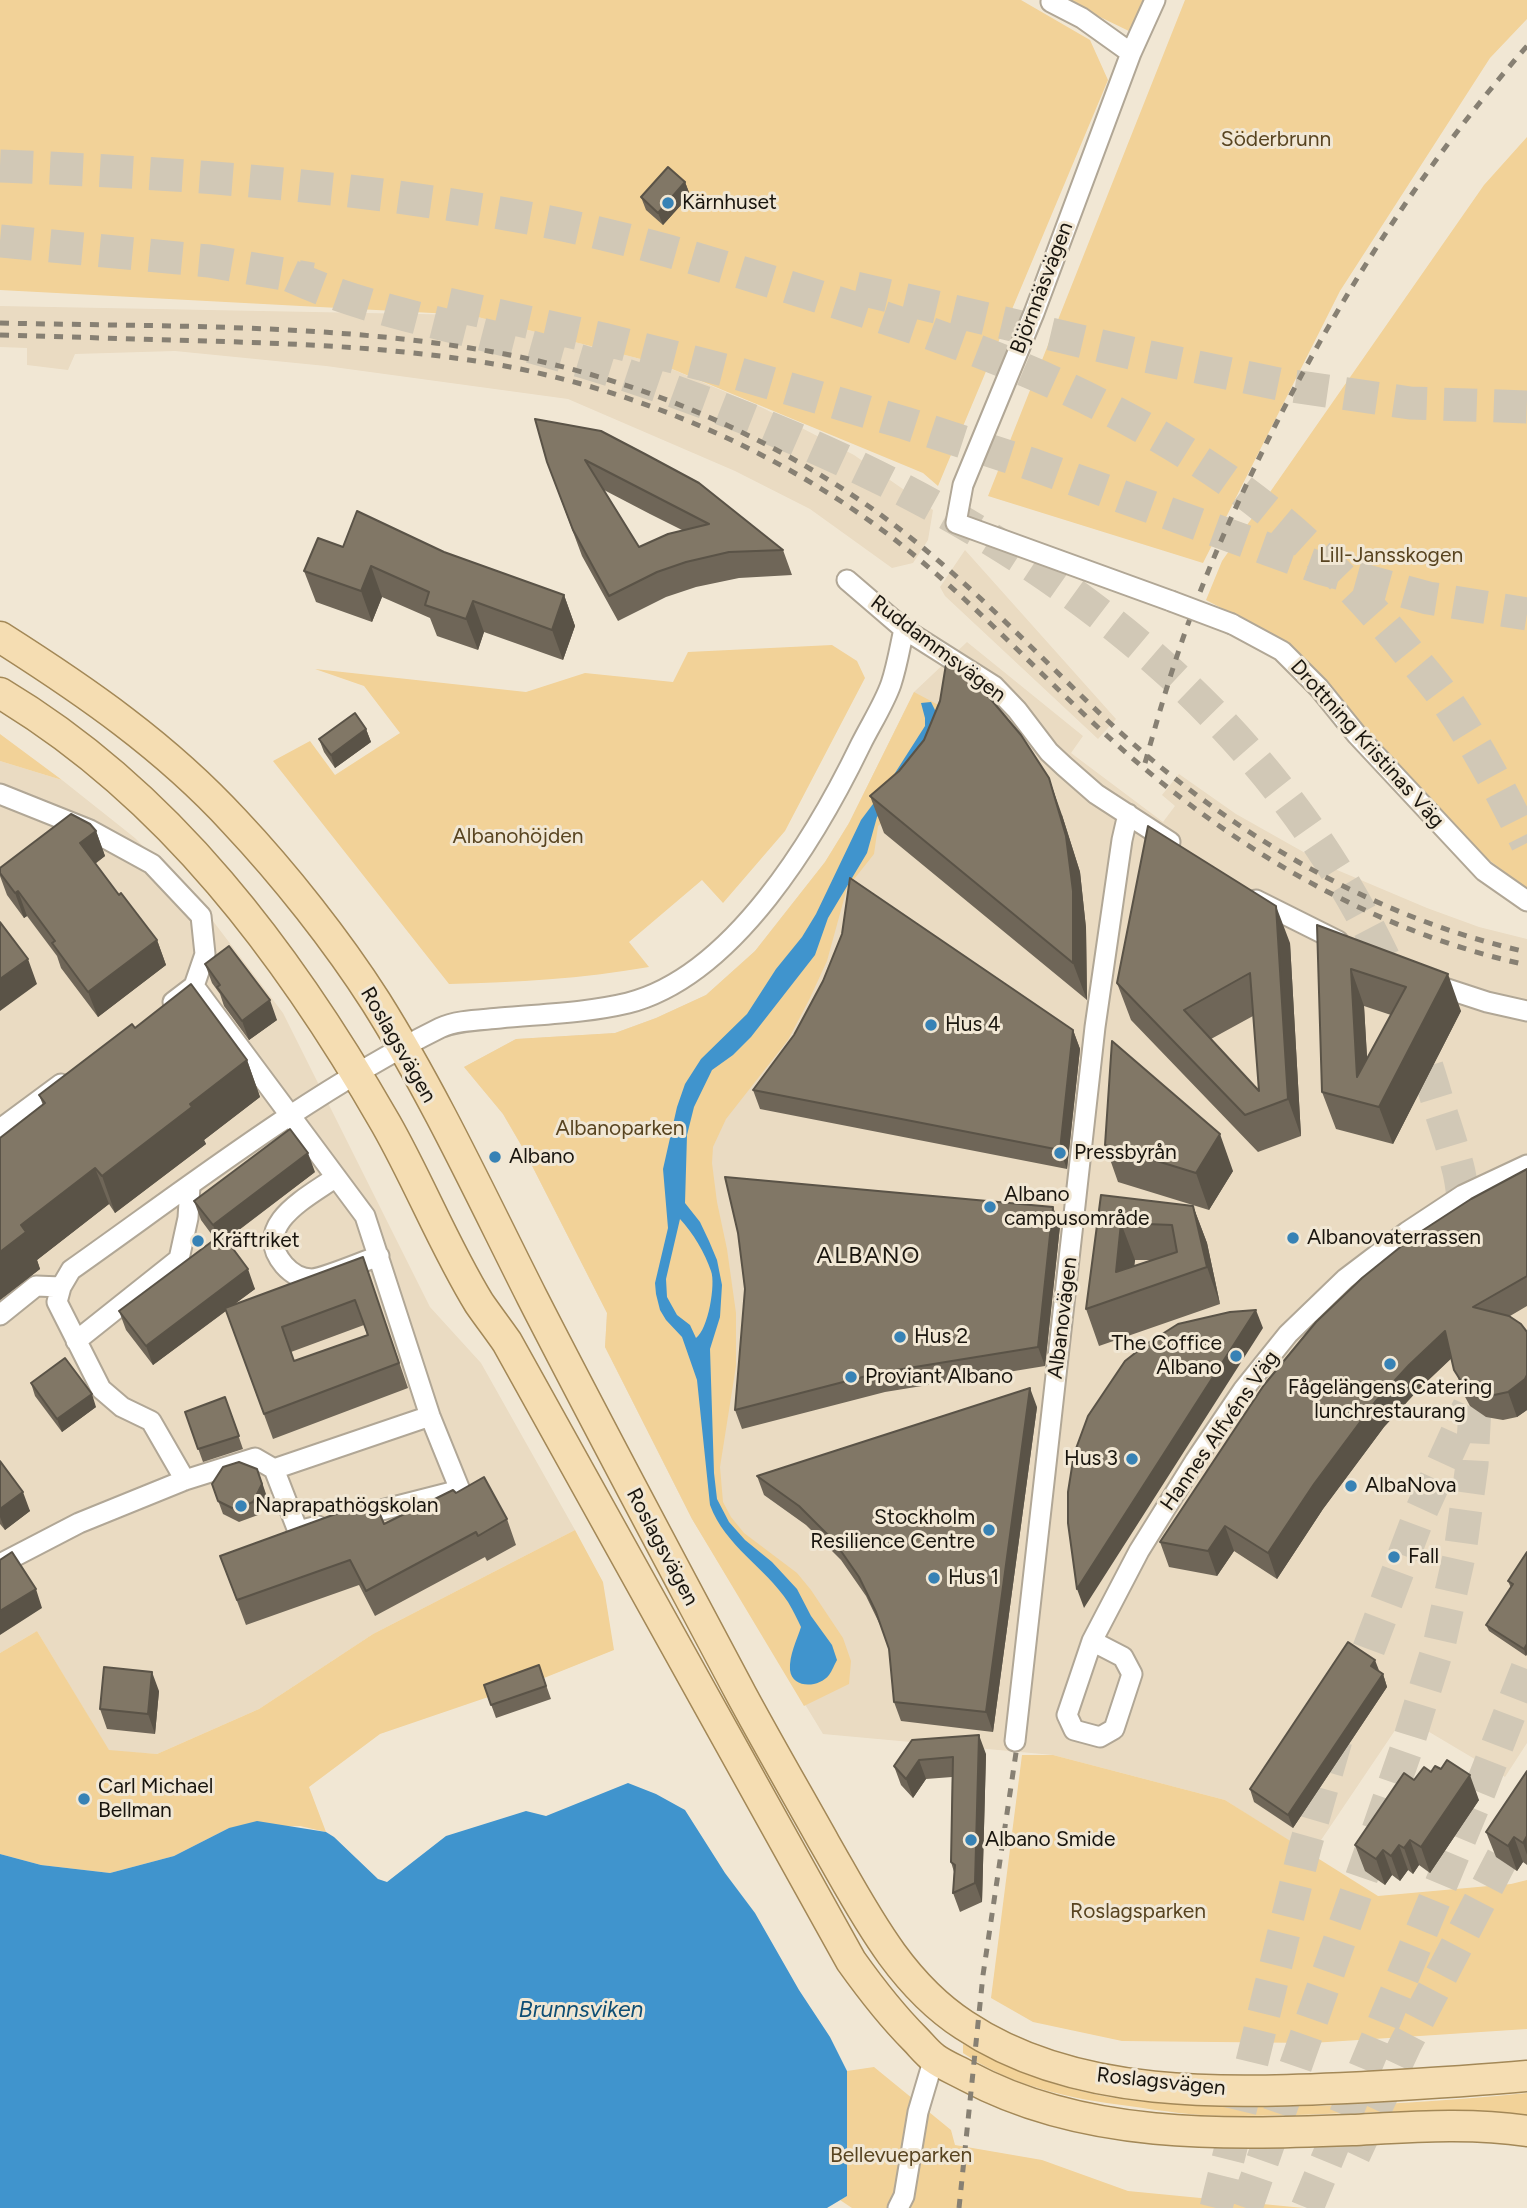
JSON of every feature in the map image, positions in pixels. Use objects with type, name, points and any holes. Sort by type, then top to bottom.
[{"type":"main road","name":"Roslagsvägen","points":[[0,637],[83,690],[152,743],[237,824],[317,922],[374,999],[403,1049],[627,1480],[772,1751],[877,1933],[903,1969],[939,2005],[964,2025],[1044,2064],[1133,2083],[1190,2089],[1297,2090],[1527,2076]]},
{"type":"main road","name":"Roslagsvägen","points":[[0,693],[75,745],[143,800],[224,885],[275,949],[387,1126],[479,1302],[507,1342],[851,1961],[891,2016],[934,2058],[989,2088],[1033,2104],[1078,2117],[1123,2125],[1184,2131],[1243,2132],[1440,2126],[1527,2131]]},
{"type":"street","name":"Björnnäsvägen","points":[[956,523],[963,485],[1034,313],[1131,53],[1155,0]]},
{"type":"street","points":[[1051,2],[1082,18],[1131,53]]},
{"type":"street","name":"Drottning Kristinas Väg","points":[[956,523],[1233,624],[1282,651],[1319,688],[1357,735],[1484,872],[1527,901]]},
{"type":"street","name":"Ruddammsvägen","points":[[847,580],[904,629],[993,686],[1017,710],[1049,752],[1096,794],[1183,850]]},
{"type":"street","points":[[185,1480],[151,1421],[122,1408],[101,1389],[57,1302],[61,1287],[71,1270],[290,1115],[447,1026],[488,1019],[597,1010],[632,1002],[670,985],[716,954],[744,925],[783,876],[824,817],[891,684],[904,629]]},
{"type":"street","points":[[0,794],[90,830],[152,864],[201,916],[205,954],[194,986],[162,1010]]},
{"type":"street","name":"Albanovägen","points":[[1015,1741],[1095,1027],[1128,814]]},
{"type":"street","points":[[1236,886],[1267,907],[1357,950]]},
{"type":"street","points":[[1416,978],[1487,1002],[1527,1011]]},
{"type":"street","points":[[0,1564],[79,1523],[185,1480],[255,1458],[274,1469],[298,1531],[460,1490],[430,1416],[365,1216],[194,986]]},
{"type":"street","points":[[0,1129],[75,1074]]},
{"type":"street","name":"Hannes Alfvéns Väg","points":[[1092,1641],[1123,1657],[1132,1674],[1114,1728],[1100,1737],[1074,1730],[1067,1715],[1092,1641],[1139,1551],[1243,1390],[1288,1334],[1345,1279],[1407,1232],[1463,1195],[1527,1164]]},
{"type":"street","points":[[336,1177],[286,1214],[275,1226],[272,1239],[277,1257],[292,1274],[312,1279],[379,1256]]},
{"type":"street","points":[[76,1341],[179,1259],[188,1218],[190,1186]]},
{"type":"street","points":[[0,1315],[36,1286],[61,1287]]},
{"type":"street","points":[[274,1469],[430,1416]]},
{"type":"street","points":[[898,2208],[904,2196],[918,2112],[934,2058]]},
{"type":"shaded area","points":[[0,306],[470,315],[660,364],[763,408],[854,455],[933,510],[928,540],[913,563],[892,568],[810,509],[735,471],[568,399],[326,366],[175,351],[75,354],[68,370],[27,365],[27,348],[0,347]]},
{"type":"shaded area","points":[[965,550],[1116,719],[1098,739],[945,596],[940,587]]},
{"type":"shaded area","name":"Albano campusområde","points":[[967,642],[1083,736],[1071,753],[1163,822],[1175,806],[1162,795],[1179,774],[1236,814],[1330,867],[1427,908],[1479,927],[1527,939],[1527,1743],[1505,1777],[1404,1717],[1311,1855],[1225,1800],[1053,1755],[823,1734],[692,1519],[605,1347],[607,1313],[524,1150],[503,1114],[464,1067],[516,1039],[615,1033],[706,995],[755,951],[825,862],[849,823],[914,692]]},
{"type":"shaded area","name":"Kräftriket","points":[[0,761],[62,780],[135,838],[200,904],[283,1013],[430,1307],[481,1363],[575,1530],[373,1634],[259,1709],[157,1754],[109,1751],[37,1631],[0,1653]]},
{"type":"green space","points":[[0,0],[1021,0],[1090,40],[1108,80],[938,486],[923,473],[660,364],[470,315],[0,290]]},
{"type":"green space","points":[[1065,0],[1150,0],[1133,33]]},
{"type":"green space","name":"Söderbrunn","points":[[1185,0],[1527,0],[1527,19],[1490,58],[1340,291],[1203,563],[988,496]]},
{"type":"green space","name":"Lill-Jansskogen","points":[[1527,137],[1527,889],[1485,857],[1282,640],[1206,600],[1222,561],[1484,185]]},
{"type":"green space","name":"Albanohöjden","points":[[832,645],[857,661],[865,678],[785,831],[723,903],[702,880],[629,942],[649,967],[549,979],[449,984],[273,761],[310,741],[335,775],[400,733],[364,686],[315,669],[526,692],[585,673],[673,682],[688,652]]},
{"type":"green space","name":"Albanoparken","points":[[914,692],[944,708],[897,810],[878,826],[874,854],[847,888],[827,961],[788,1040],[726,1119],[713,1147],[712,1163],[717,1202],[736,1313],[736,1366],[720,1467],[723,1502],[744,1533],[797,1573],[811,1590],[843,1638],[851,1661],[849,1684],[804,1706],[692,1519],[605,1347],[607,1313],[524,1150],[503,1114],[464,1067],[516,1039],[615,1033],[706,995],[755,951],[825,862],[849,823]]},
{"type":"green space","points":[[0,734],[62,780],[0,761]]},
{"type":"green space","points":[[575,1530],[603,1582],[614,1650],[544,1678],[380,1734],[309,1787],[326,1832],[300,1826],[229,1828],[174,1856],[110,1873],[41,1865],[0,1854],[0,1653],[37,1631],[109,1750],[157,1754],[259,1709],[373,1634]]},
{"type":"green space","name":"Roslagsparken","points":[[1022,1755],[1053,1755],[1225,1800],[1378,1896],[1511,1884],[1527,1880],[1527,2029],[1312,2043],[1122,2041],[1033,2022],[991,1998]]},
{"type":"green space","points":[[963,2044],[1048,2082],[1135,2101],[1211,2106],[1328,2106],[1527,2093],[1527,2116],[1415,2111],[1229,2116],[1166,2111],[1085,2099],[1042,2089],[982,2064],[963,2053]]},
{"type":"green space","name":"Bellevueparken","points":[[874,2067],[951,2130],[955,2145],[1042,2160],[1128,2191],[1304,2208],[852,2208],[840,2200],[847,2196],[847,2071]]},
{"type":"water","points":[[931,702],[935,710],[935,724],[887,805],[877,817],[867,853],[828,918],[815,955],[751,1037],[733,1055],[712,1070],[694,1107],[687,1135],[685,1203],[700,1222],[709,1241],[717,1260],[722,1285],[720,1317],[710,1349],[717,1499],[729,1522],[745,1540],[772,1562],[797,1589],[811,1616],[832,1645],[837,1660],[830,1673],[819,1682],[806,1685],[796,1681],[790,1670],[792,1653],[801,1627],[792,1608],[779,1589],[725,1533],[710,1505],[697,1380],[682,1337],[666,1320],[656,1294],[655,1283],[668,1228],[663,1169],[685,1084],[701,1059],[747,1014],[776,969],[802,937],[816,914],[861,820],[925,726],[921,703]],"holes":[[[680,1219],[702,1250],[712,1277],[712,1296],[707,1317],[696,1338],[690,1325],[677,1315],[667,1297],[666,1279]]]},
{"type":"water","name":"Brunnsviken","points":[[628,1783],[685,1810],[725,1873],[755,1913],[799,1990],[830,2037],[847,2071],[847,2196],[827,2208],[0,2208],[0,1854],[41,1865],[110,1873],[174,1856],[229,1828],[257,1821],[326,1832],[378,1879],[387,1882],[446,1836],[526,1811],[546,1816]]},
{"type":"building","points":[[668,167],[685,182],[658,213],[641,197]]},
{"type":"building","points":[[535,419],[601,431],[699,483],[783,550],[729,552],[686,562],[657,572],[609,596],[573,530],[547,462]],"holes":[[[585,460],[709,524],[668,534],[639,547]]]},
{"type":"building","points":[[357,511],[444,552],[564,595],[552,630],[473,601],[466,619],[425,605],[429,592],[371,566],[361,591],[304,571],[318,538],[343,547]]},
{"type":"building","points":[[947,658],[988,696],[1021,735],[1049,778],[1066,836],[1073,891],[1073,963],[870,796],[899,771],[924,740],[940,701]]},
{"type":"building","points":[[355,713],[366,729],[331,755],[319,739]]},
{"type":"building","points":[[71,814],[90,824],[96,831],[80,843],[157,940],[88,992],[52,943],[55,941],[18,891],[15,893],[0,873],[0,868]]},
{"type":"building","points":[[1148,826],[1276,906],[1288,1099],[1245,1115],[1117,983]],"holes":[[[1250,973],[1259,1091],[1184,1010]]]},
{"type":"building","name":"Hus 4","points":[[850,878],[1073,1030],[1060,1150],[753,1090],[794,1035],[823,981],[842,934]]},
{"type":"building","points":[[0,922],[28,959],[0,979]]},
{"type":"building","points":[[1317,925],[1448,974],[1379,1107],[1322,1092]],"holes":[[[1351,969],[1406,987],[1357,1077]]]},
{"type":"building","points":[[229,946],[270,1000],[242,1021],[217,987],[220,985],[205,964]]},
{"type":"building","points":[[191,984],[247,1060],[190,1104],[192,1107],[102,1176],[95,1168],[21,1225],[26,1232],[0,1252],[0,1138],[45,1103],[39,1095],[132,1024],[135,1028]]},
{"type":"building","points":[[1112,1041],[1220,1134],[1196,1173],[1105,1145]]},
{"type":"building","points":[[290,1129],[308,1153],[213,1225],[194,1201]]},
{"type":"building","points":[[1527,1169],[1527,1276],[1473,1307],[1509,1316],[1527,1332],[1525,1379],[1508,1392],[1494,1395],[1477,1392],[1461,1381],[1454,1370],[1445,1331],[1375,1402],[1314,1484],[1268,1553],[1225,1526],[1208,1551],[1160,1542],[1264,1385],[1316,1322],[1362,1278],[1414,1236],[1471,1199]]},
{"type":"building","name":"Hus 2","points":[[725,1177],[1053,1207],[1038,1347],[878,1373],[735,1410],[745,1289],[738,1233]]},
{"type":"building","points":[[1101,1195],[1193,1206],[1207,1267],[1086,1309]],"holes":[[[1121,1223],[1172,1225],[1177,1252],[1116,1272]]]},
{"type":"building","points":[[222,1234],[248,1269],[146,1346],[119,1311]]},
{"type":"building","points":[[363,1257],[399,1363],[264,1414],[225,1308]],"holes":[[[355,1300],[368,1335],[294,1361],[282,1327]]]},
{"type":"building","name":"Hus 3","points":[[1256,1310],[1077,1589],[1068,1523],[1068,1492],[1074,1454],[1088,1416],[1125,1361],[1178,1324],[1230,1312]]},
{"type":"building","points":[[65,1358],[92,1394],[57,1419],[31,1383]]},
{"type":"building","name":"Hus 1","points":[[1030,1388],[986,1712],[894,1702],[889,1649],[876,1612],[859,1577],[834,1541],[799,1506],[757,1476]]},
{"type":"building","points":[[225,1397],[239,1436],[198,1449],[185,1412]]},
{"type":"building","points":[[0,1461],[23,1492],[0,1509]]},
{"type":"building","points":[[239,1462],[257,1469],[262,1484],[253,1502],[234,1509],[218,1501],[212,1484],[223,1467]]},
{"type":"building","points":[[484,1477],[507,1519],[478,1536],[476,1532],[366,1591],[350,1560],[237,1600],[220,1556],[374,1500],[384,1524],[453,1490],[456,1493]]},
{"type":"building","points":[[12,1552],[36,1589],[0,1611],[0,1560]]},
{"type":"building","points":[[1527,1552],[1527,1644],[1524,1649],[1486,1625],[1513,1584],[1508,1581]]},
{"type":"building","points":[[1348,1642],[1375,1660],[1371,1666],[1383,1674],[1288,1815],[1250,1789]]},
{"type":"building","points":[[539,1665],[546,1686],[491,1705],[484,1685]]},
{"type":"building","points":[[104,1667],[152,1672],[148,1714],[100,1709]]},
{"type":"building","points":[[979,1735],[975,1883],[953,1893],[953,1757],[919,1760],[906,1779],[894,1766],[912,1740]]},
{"type":"building","points":[[1447,1760],[1470,1775],[1421,1847],[1410,1840],[1404,1848],[1399,1845],[1391,1856],[1383,1850],[1376,1859],[1355,1845],[1404,1773],[1414,1780],[1424,1767],[1431,1772],[1435,1766],[1441,1769]]},
{"type":"building","points":[[1527,1771],[1527,1836],[1523,1843],[1514,1837],[1508,1846],[1486,1832]]},
{"type":"tunnel","points":[[0,166],[273,183],[409,199],[544,221],[657,248],[769,281],[943,338],[1041,377],[1135,423],[1226,479],[1277,518],[1325,561],[1391,631],[1444,697],[1488,768],[1527,843]]},
{"type":"tunnel","points":[[0,241],[209,261],[312,279]]},
{"type":"tunnel","points":[[291,276],[362,302],[614,371],[786,435],[910,493],[1027,562],[1134,641],[1230,733],[1314,837],[1382,954],[1433,1086],[1453,1150],[1460,1179],[1466,1228]]},
{"type":"tunnel","points":[[856,288],[1135,354],[1279,384],[1410,403],[1527,407]]},
{"type":"tunnel","points":[[448,304],[736,373],[1034,465],[1320,568],[1428,598],[1527,614]]},
{"type":"tunnel","points":[[1246,2208],[1406,1750],[1440,1641],[1460,1552],[1472,1465],[1477,1366]]},
{"type":"tunnel","points":[[1351,1696],[1418,1518],[1469,1406]]},
{"type":"tunnel","points":[[1307,2208],[1480,1790],[1527,1669]]},
{"type":"tunnel","points":[[1216,2208],[1305,1847],[1336,1740]]},
{"type":"tunnel","points":[[1354,2155],[1405,2045],[1527,1810]]},
{"type":"railway","points":[[1145,763],[1180,647],[1214,558],[1253,471],[1307,365],[1363,269],[1424,177],[1527,46]]},
{"type":"railway","points":[[0,323],[253,328],[443,344],[505,354],[603,378],[698,412],[744,433],[832,482],[906,534],[967,586],[1110,723],[1202,799],[1252,834],[1303,865],[1412,917],[1469,937],[1527,952]]},
{"type":"railway","points":[[0,335],[281,344],[431,355],[505,366],[554,377],[603,390],[698,425],[789,470],[874,524],[935,572],[1103,732],[1149,772],[1247,845],[1354,905],[1410,929],[1527,965]]},
{"type":"railway","points":[[959,2208],[983,1975],[1017,1746]]},
{"type":"place","name":"Kärnhuset","points":[[668,203]]},
{"type":"place","name":"Hus 4","points":[[931,1025]]},
{"type":"place","name":"Pressbyrån","points":[[1060,1153]]},
{"type":"place","name":"Albano","points":[[495,1157]]},
{"type":"place","name":"Albano campusområde","points":[[990,1207]]},
{"type":"place","name":"Albanovaterrassen","points":[[1293,1238]]},
{"type":"place","name":"Kräftriket","points":[[198,1241]]},
{"type":"place","name":"Hus 2","points":[[900,1337]]},
{"type":"place","name":"The Coffice Albano","points":[[1236,1356]]},
{"type":"place","name":"Fågelängens Catering lunchrestaurang","points":[[1390,1364]]},
{"type":"place","name":"Proviant Albano","points":[[851,1377]]},
{"type":"place","name":"Hus 3","points":[[1132,1459]]},
{"type":"place","name":"AlbaNova","points":[[1351,1486]]},
{"type":"place","name":"Naprapathögskolan","points":[[241,1506]]},
{"type":"place","name":"Stockholm Resilience Centre","points":[[989,1530]]},
{"type":"place","name":"Fall","points":[[1394,1557]]},
{"type":"place","name":"Hus 1","points":[[934,1578]]},
{"type":"place","name":"Carl Michael Bellman","points":[[84,1799]]},
{"type":"place","name":"Albano Smide","points":[[971,1840]]},
{"type":"district","name":"ALBANO","points":[[869,1256]]}]
